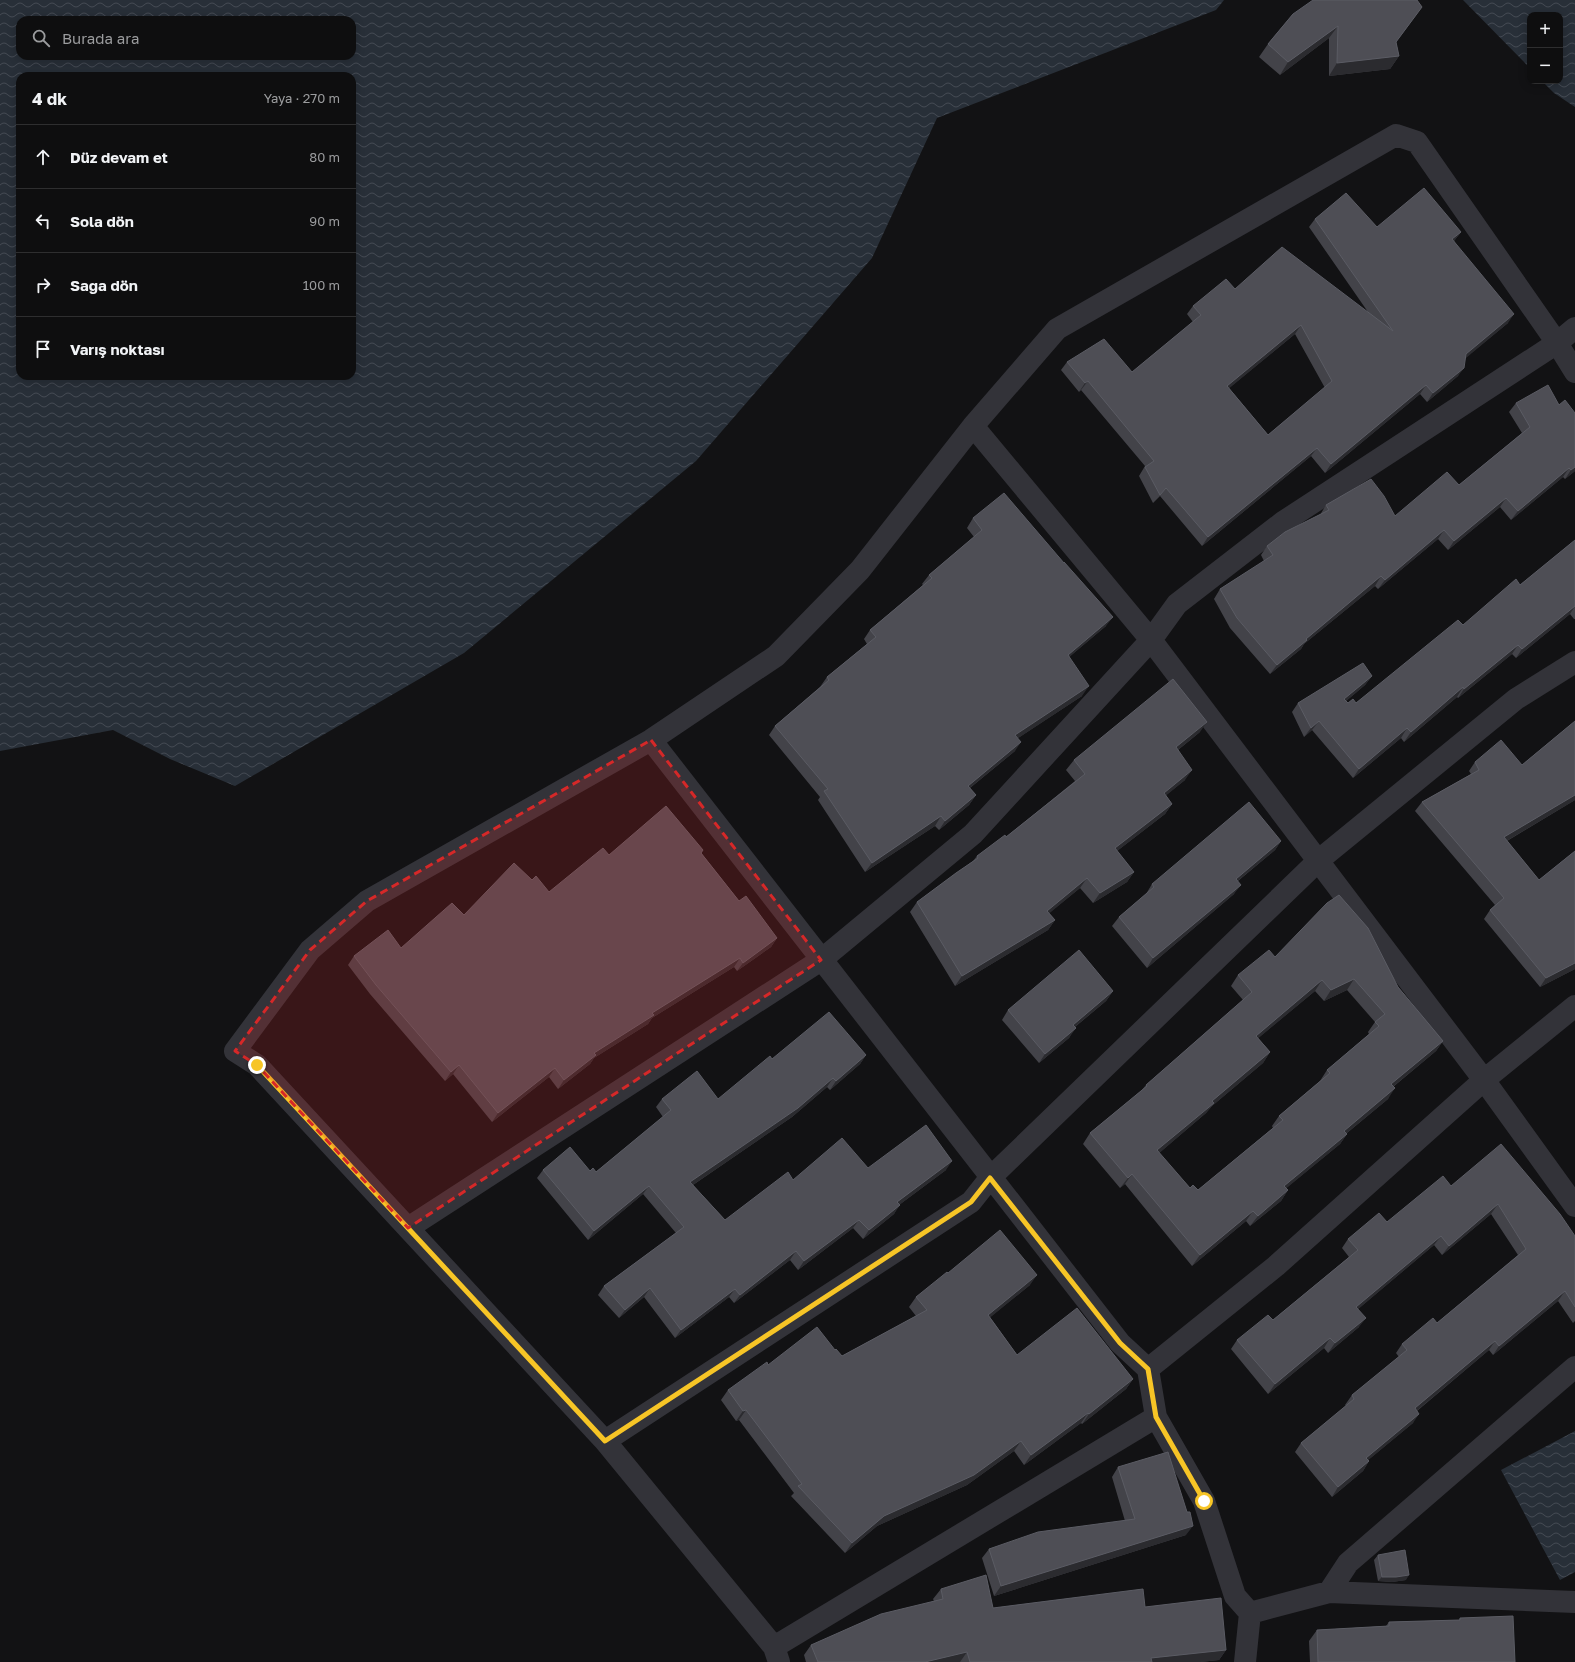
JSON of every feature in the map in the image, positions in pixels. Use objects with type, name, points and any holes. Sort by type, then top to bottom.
[{"type":"street","points":[[1156,1417],[776,1654],[605,1441],[257,1065],[235,1051],[310,950],[367,901],[651,740],[776,656],[860,570],[973,426],[1057,329],[1396,135],[1417,142],[1575,372]]},
{"type":"street","points":[[408,1228],[821,960],[973,834],[1151,640],[1177,604],[1283,522],[1556,343],[1575,328]]},
{"type":"street","points":[[973,426],[1151,640],[1484,1080],[1575,1206]]},
{"type":"street","points":[[605,1441],[971,1202],[990,1178],[1319,860],[1516,699],[1575,662]]},
{"type":"street","points":[[651,740],[990,1178],[1120,1343],[1148,1369],[1156,1417],[1204,1501],[1235,1596],[1250,1613],[1246,1662]]},
{"type":"street","points":[[1148,1369],[1276,1266],[1484,1080],[1575,1006]]},
{"type":"street","points":[[1328,1592],[1348,1563],[1575,1367]]},
{"type":"street","points":[[1250,1613],[1328,1592],[1575,1602]]},
{"type":"highlighted area","points":[[651,740],[821,960],[408,1228],[257,1065],[235,1051],[310,950],[367,901]]},
{"type":"water","points":[[0,0],[1224,0],[1216,10],[937,118],[872,258],[696,461],[464,653],[235,786],[170,759],[113,730],[0,751]]},
{"type":"water","points":[[1463,0],[1575,0],[1575,107],[1554,93],[1545,84],[1563,84],[1563,12],[1527,12],[1527,65]]},
{"type":"water","points":[[1575,1431],[1575,1572],[1560,1580],[1501,1470]]},
{"type":"building","points":[[1313,0],[1417,0],[1422,7],[1396,42],[1399,56],[1337,63],[1338,26],[1288,62],[1268,44],[1293,14]]},
{"type":"building","points":[[1424,188],[1461,232],[1452,239],[1514,314],[1466,354],[1464,368],[1433,393],[1426,385],[1331,464],[1317,448],[1208,537],[1166,488],[1160,495],[1145,467],[1154,461],[1088,381],[1085,383],[1067,362],[1104,339],[1132,372],[1201,315],[1193,306],[1226,279],[1235,289],[1282,247],[1393,331],[1315,219],[1346,193],[1377,227]],"holes":[[[1301,325],[1332,381],[1268,435],[1227,386]]]},
{"type":"building","points":[[1548,385],[1559,405],[1565,400],[1575,413],[1575,467],[1571,470],[1569,468],[1518,511],[1506,498],[1454,541],[1444,530],[1385,580],[1381,576],[1277,665],[1237,618],[1220,589],[1273,555],[1267,546],[1285,532],[1329,510],[1326,505],[1371,479],[1384,496],[1395,516],[1447,472],[1459,485],[1530,427],[1516,403]]},
{"type":"building","points":[[1004,493],[1113,617],[1068,655],[1089,686],[1015,735],[1021,742],[968,786],[976,795],[945,821],[941,816],[872,863],[824,791],[828,789],[775,726],[829,680],[827,677],[876,637],[870,630],[932,578],[929,575],[982,530],[973,518]]},
{"type":"building","points":[[1575,540],[1575,606],[1522,649],[1518,645],[1464,689],[1463,687],[1411,732],[1407,728],[1359,769],[1319,721],[1311,728],[1298,703],[1363,663],[1372,676],[1344,699],[1348,703],[1353,699],[1356,703],[1458,620],[1463,625],[1516,579],[1520,585]]},
{"type":"building","points":[[1173,679],[1207,722],[1176,747],[1192,770],[1164,793],[1172,804],[1115,848],[1134,872],[1100,893],[1087,878],[1047,911],[1055,920],[962,976],[917,902],[978,858],[977,856],[1005,835],[1006,837],[1085,774],[1074,760]]},
{"type":"building","points":[[1575,721],[1575,795],[1504,837],[1539,880],[1575,851],[1575,963],[1546,978],[1490,910],[1504,898],[1422,802],[1479,770],[1475,762],[1501,740],[1522,765]]},
{"type":"building","points":[[1249,802],[1281,841],[1236,879],[1241,885],[1153,958],[1119,917],[1154,887],[1152,884]]},
{"type":"building","points":[[666,806],[703,850],[701,853],[739,901],[746,896],[777,938],[743,963],[740,958],[652,1013],[654,1015],[594,1053],[596,1055],[564,1080],[555,1068],[498,1113],[459,1065],[451,1072],[376,985],[354,956],[388,930],[401,948],[452,903],[464,915],[514,863],[532,880],[536,876],[549,892],[603,848],[609,855]]},
{"type":"building","points":[[1339,895],[1368,928],[1398,987],[1443,1041],[1391,1084],[1395,1088],[1344,1131],[1347,1134],[1284,1186],[1288,1190],[1258,1216],[1253,1211],[1200,1255],[1132,1174],[1128,1178],[1090,1133],[1147,1086],[1146,1085],[1252,992],[1238,975],[1269,950],[1275,957],[1327,903]],"holes":[[[1354,979],[1385,1014],[1375,1022],[1379,1026],[1327,1070],[1330,1073],[1279,1116],[1283,1120],[1198,1190],[1193,1185],[1190,1188],[1157,1150],[1214,1103],[1212,1101],[1270,1052],[1256,1036],[1322,980],[1331,990]]]},
{"type":"building","points":[[1079,950],[1113,991],[1073,1025],[1076,1028],[1045,1054],[1008,1010]]},
{"type":"building","points":[[829,1012],[866,1055],[836,1081],[833,1078],[798,1108],[690,1182],[725,1220],[788,1172],[793,1180],[842,1138],[868,1168],[926,1125],[952,1161],[897,1202],[900,1205],[869,1230],[859,1220],[804,1261],[796,1251],[740,1295],[735,1289],[681,1330],[650,1288],[625,1310],[604,1286],[684,1227],[649,1186],[594,1231],[543,1170],[570,1147],[590,1171],[593,1168],[596,1172],[671,1110],[662,1099],[697,1071],[718,1099],[770,1056],[772,1059]]},
{"type":"building","points":[[1501,1144],[1560,1214],[1575,1236],[1575,1307],[1565,1291],[1499,1346],[1495,1341],[1415,1408],[1419,1414],[1366,1458],[1369,1461],[1338,1487],[1301,1443],[1354,1399],[1352,1395],[1407,1350],[1402,1344],[1433,1318],[1437,1323],[1526,1249],[1498,1204],[1449,1246],[1441,1236],[1356,1307],[1366,1318],[1335,1343],[1330,1338],[1275,1384],[1237,1340],[1268,1315],[1273,1320],[1358,1250],[1348,1239],[1379,1213],[1387,1222],[1443,1176],[1451,1186]]},
{"type":"building","points":[[1000,1230],[1037,1275],[988,1315],[1017,1355],[1077,1308],[1133,1379],[1089,1414],[1088,1413],[1031,1455],[1021,1441],[974,1475],[884,1516],[852,1543],[798,1486],[802,1484],[746,1410],[743,1411],[728,1390],[767,1362],[768,1365],[817,1327],[835,1350],[836,1349],[842,1356],[927,1310],[916,1297]]},
{"type":"building","points":[[1168,1452],[1187,1512],[1190,1512],[1193,1526],[1001,1586],[989,1549],[1038,1532],[1135,1519],[1118,1467]]},
{"type":"building","points":[[1405,1550],[1409,1575],[1382,1577],[1378,1555]]},
{"type":"building","points":[[986,1575],[993,1608],[1143,1589],[1145,1607],[1221,1598],[1226,1650],[1151,1658],[1152,1662],[970,1662],[967,1652],[925,1662],[818,1662],[811,1645],[881,1614],[943,1599],[941,1589]]},
{"type":"building","points":[[1513,1616],[1515,1662],[1318,1662],[1317,1630],[1389,1626],[1389,1622],[1460,1620],[1460,1618]]},
{"type":"route","points":[[257,1065],[605,1441],[971,1202],[990,1178],[1120,1343],[1148,1369],[1156,1417],[1204,1501]]}]
